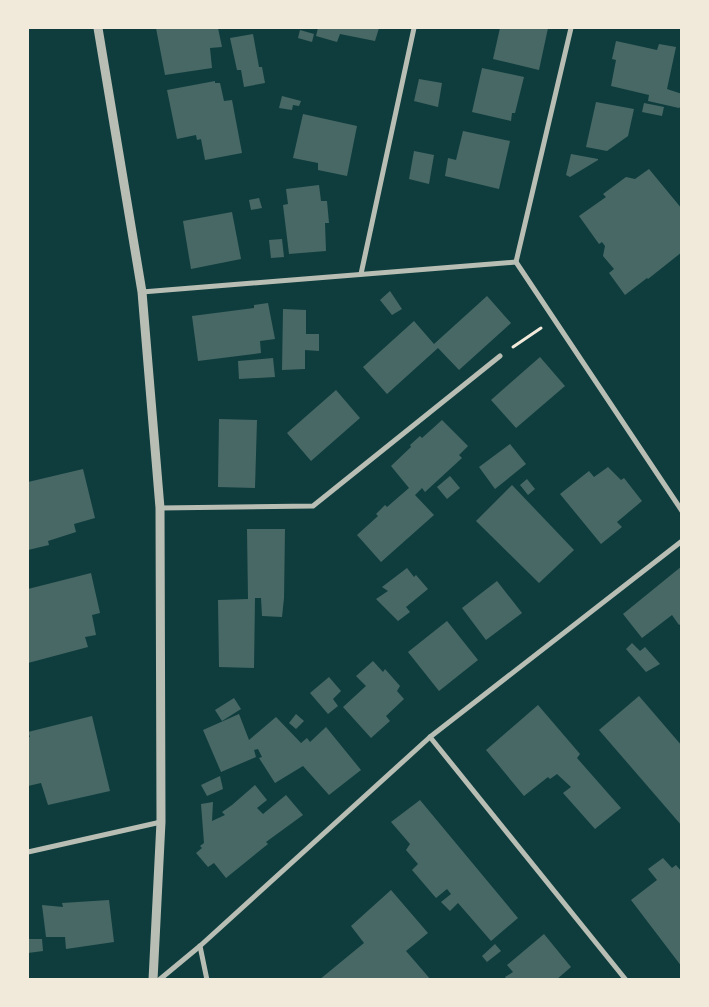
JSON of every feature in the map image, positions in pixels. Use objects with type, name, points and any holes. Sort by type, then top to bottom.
[{"type":"street","points":[[98,28],[142,292],[160,508],[161,822],[153,980]]},
{"type":"street","points":[[361,274],[414,28]]},
{"type":"street","points":[[571,28],[516,262],[682,511]]},
{"type":"street","points":[[142,292],[516,262]]},
{"type":"street","points":[[160,508],[313,506],[500,356]]},
{"type":"street","points":[[159,980],[200,946],[430,737],[682,541]]},
{"type":"street","points":[[430,737],[626,980]]},
{"type":"street","points":[[28,852],[161,822]]},
{"type":"street","points":[[200,946],[207,980]]},
{"type":"path","points":[[500,356],[554,319]]},
{"type":"building","points":[[156,28],[218,28],[222,47],[210,48],[212,68],[165,75]]},
{"type":"building","points":[[318,28],[379,28],[375,41],[340,34],[337,42],[316,36]]},
{"type":"building","points":[[500,28],[548,28],[539,70],[493,59]]},
{"type":"building","points":[[300,30],[314,34],[312,42],[298,38]]},
{"type":"building","points":[[253,34],[259,67],[262,67],[265,83],[244,87],[241,70],[237,70],[230,38]]},
{"type":"building","points":[[616,41],[657,50],[659,44],[676,47],[667,89],[682,94],[682,105],[679,108],[648,101],[649,95],[611,86],[616,60],[612,59]]},
{"type":"building","points":[[482,68],[524,77],[515,113],[512,113],[511,121],[472,112]]},
{"type":"building","points":[[419,79],[442,83],[438,107],[414,101]]},
{"type":"building","points":[[215,81],[215,83],[220,83],[224,101],[232,100],[242,153],[205,160],[201,139],[197,140],[196,135],[177,139],[167,90]]},
{"type":"building","points":[[282,96],[301,101],[299,106],[293,105],[292,110],[279,108]]},
{"type":"building","points":[[596,102],[634,109],[628,136],[607,151],[586,147]]},
{"type":"building","points":[[644,103],[664,107],[662,116],[642,112]]},
{"type":"building","points":[[303,114],[357,126],[347,176],[318,170],[318,163],[293,158]]},
{"type":"building","points":[[463,131],[510,141],[499,189],[445,176],[448,158],[456,160]]},
{"type":"building","points":[[414,151],[434,155],[429,184],[409,179]]},
{"type":"building","points":[[571,154],[598,160],[570,177],[566,175]]},
{"type":"building","points":[[649,169],[682,209],[682,252],[625,295],[609,273],[614,269],[603,256],[605,246],[602,242],[599,244],[579,216],[606,197],[603,194],[626,177],[635,179]]},
{"type":"building","points":[[319,185],[321,201],[327,201],[329,223],[325,223],[326,251],[289,254],[283,205],[288,204],[286,189]]},
{"type":"building","points":[[259,198],[262,208],[251,210],[249,200]]},
{"type":"building","points":[[232,212],[241,259],[191,269],[183,221]]},
{"type":"building","points":[[282,239],[284,257],[271,258],[269,240]]},
{"type":"building","points":[[390,291],[402,309],[392,315],[380,300]]},
{"type":"building","points":[[487,296],[511,323],[459,370],[438,348],[387,394],[363,367],[414,321],[434,344]]},
{"type":"building","points":[[268,303],[275,339],[260,341],[261,353],[198,361],[192,316],[254,308],[254,305]]},
{"type":"building","points":[[283,309],[306,310],[306,334],[319,334],[319,351],[305,350],[305,369],[282,370]]},
{"type":"building","points":[[540,357],[565,386],[516,428],[491,400]]},
{"type":"building","points":[[273,358],[275,377],[239,379],[238,361]]},
{"type":"building","points":[[336,390],[360,418],[311,461],[287,433]]},
{"type":"building","points":[[219,419],[257,420],[255,488],[218,487]]},
{"type":"building","points":[[442,420],[468,446],[459,455],[462,458],[425,492],[422,488],[415,495],[434,515],[381,562],[357,535],[378,516],[376,514],[385,505],[387,507],[409,488],[391,466],[411,447],[410,445],[420,436],[422,438]]},
{"type":"building","points":[[510,444],[526,464],[495,489],[479,467]]},
{"type":"building","points":[[608,467],[621,480],[624,478],[642,501],[617,522],[622,527],[601,544],[560,494],[589,471],[594,477]]},
{"type":"building","points":[[83,469],[95,518],[74,524],[76,532],[48,541],[49,545],[28,550],[28,482]]},
{"type":"building","points":[[450,476],[460,488],[447,499],[437,487]]},
{"type":"building","points":[[527,479],[535,489],[528,495],[520,485]]},
{"type":"building","points":[[512,485],[574,550],[539,583],[476,521]]},
{"type":"building","points":[[247,529],[285,529],[282,617],[262,616],[261,598],[255,598],[254,668],[219,667],[218,600],[248,599]]},
{"type":"building","points":[[682,566],[682,623],[679,625],[672,615],[642,638],[623,614]]},
{"type":"building","points":[[407,568],[428,589],[406,607],[410,612],[398,621],[376,599],[388,591],[382,587]]},
{"type":"building","points":[[91,573],[100,613],[92,615],[96,635],[85,637],[88,647],[28,663],[28,589]]},
{"type":"building","points":[[497,581],[522,613],[486,640],[462,608]]},
{"type":"building","points":[[447,621],[478,660],[439,691],[408,652]]},
{"type":"building","points":[[632,643],[640,651],[645,647],[660,664],[646,672],[626,649]]},
{"type":"building","points":[[373,661],[383,672],[385,669],[400,686],[397,691],[404,699],[386,716],[390,721],[371,738],[343,707],[366,686],[356,676]]},
{"type":"building","points":[[329,677],[341,691],[333,699],[338,706],[328,714],[310,693]]},
{"type":"building","points":[[639,696],[682,746],[682,826],[599,730]]},
{"type":"building","points":[[234,698],[241,709],[222,721],[215,710]]},
{"type":"building","points":[[538,705],[580,754],[577,758],[621,808],[595,829],[563,793],[571,787],[557,774],[550,779],[548,777],[524,796],[486,750]]},
{"type":"building","points":[[239,714],[249,740],[276,717],[301,743],[307,738],[310,742],[326,727],[361,770],[329,795],[303,766],[275,783],[259,758],[262,757],[258,749],[254,750],[256,757],[221,772],[203,730]]},
{"type":"building","points":[[296,714],[304,721],[296,729],[289,723]]},
{"type":"building","points":[[92,716],[110,791],[48,805],[41,783],[28,786],[28,737],[30,737],[28,732]]},
{"type":"building","points":[[220,776],[223,789],[207,796],[201,785]]},
{"type":"building","points":[[255,785],[267,800],[257,808],[263,814],[286,795],[303,815],[266,842],[268,844],[226,878],[214,863],[208,867],[196,853],[202,848],[200,846],[204,843],[201,804],[213,802],[212,821],[225,815],[222,812]]},
{"type":"building","points":[[420,800],[518,918],[491,941],[458,903],[450,911],[441,902],[451,894],[447,889],[436,898],[412,870],[418,864],[406,850],[410,844],[391,822]]},
{"type":"building","points":[[663,858],[672,868],[676,865],[682,872],[682,967],[631,900],[657,880],[648,869]]},
{"type":"building","points":[[391,890],[428,933],[406,951],[431,980],[319,980],[364,943],[351,926]]},
{"type":"building","points":[[109,900],[114,942],[66,949],[65,937],[46,937],[42,905],[63,907],[62,903]]},
{"type":"building","points":[[544,934],[571,967],[556,980],[507,980],[505,977],[513,972],[507,965]]},
{"type":"building","points":[[28,939],[42,939],[43,951],[28,953]]},
{"type":"building","points":[[495,944],[501,951],[487,962],[482,956]]}]
